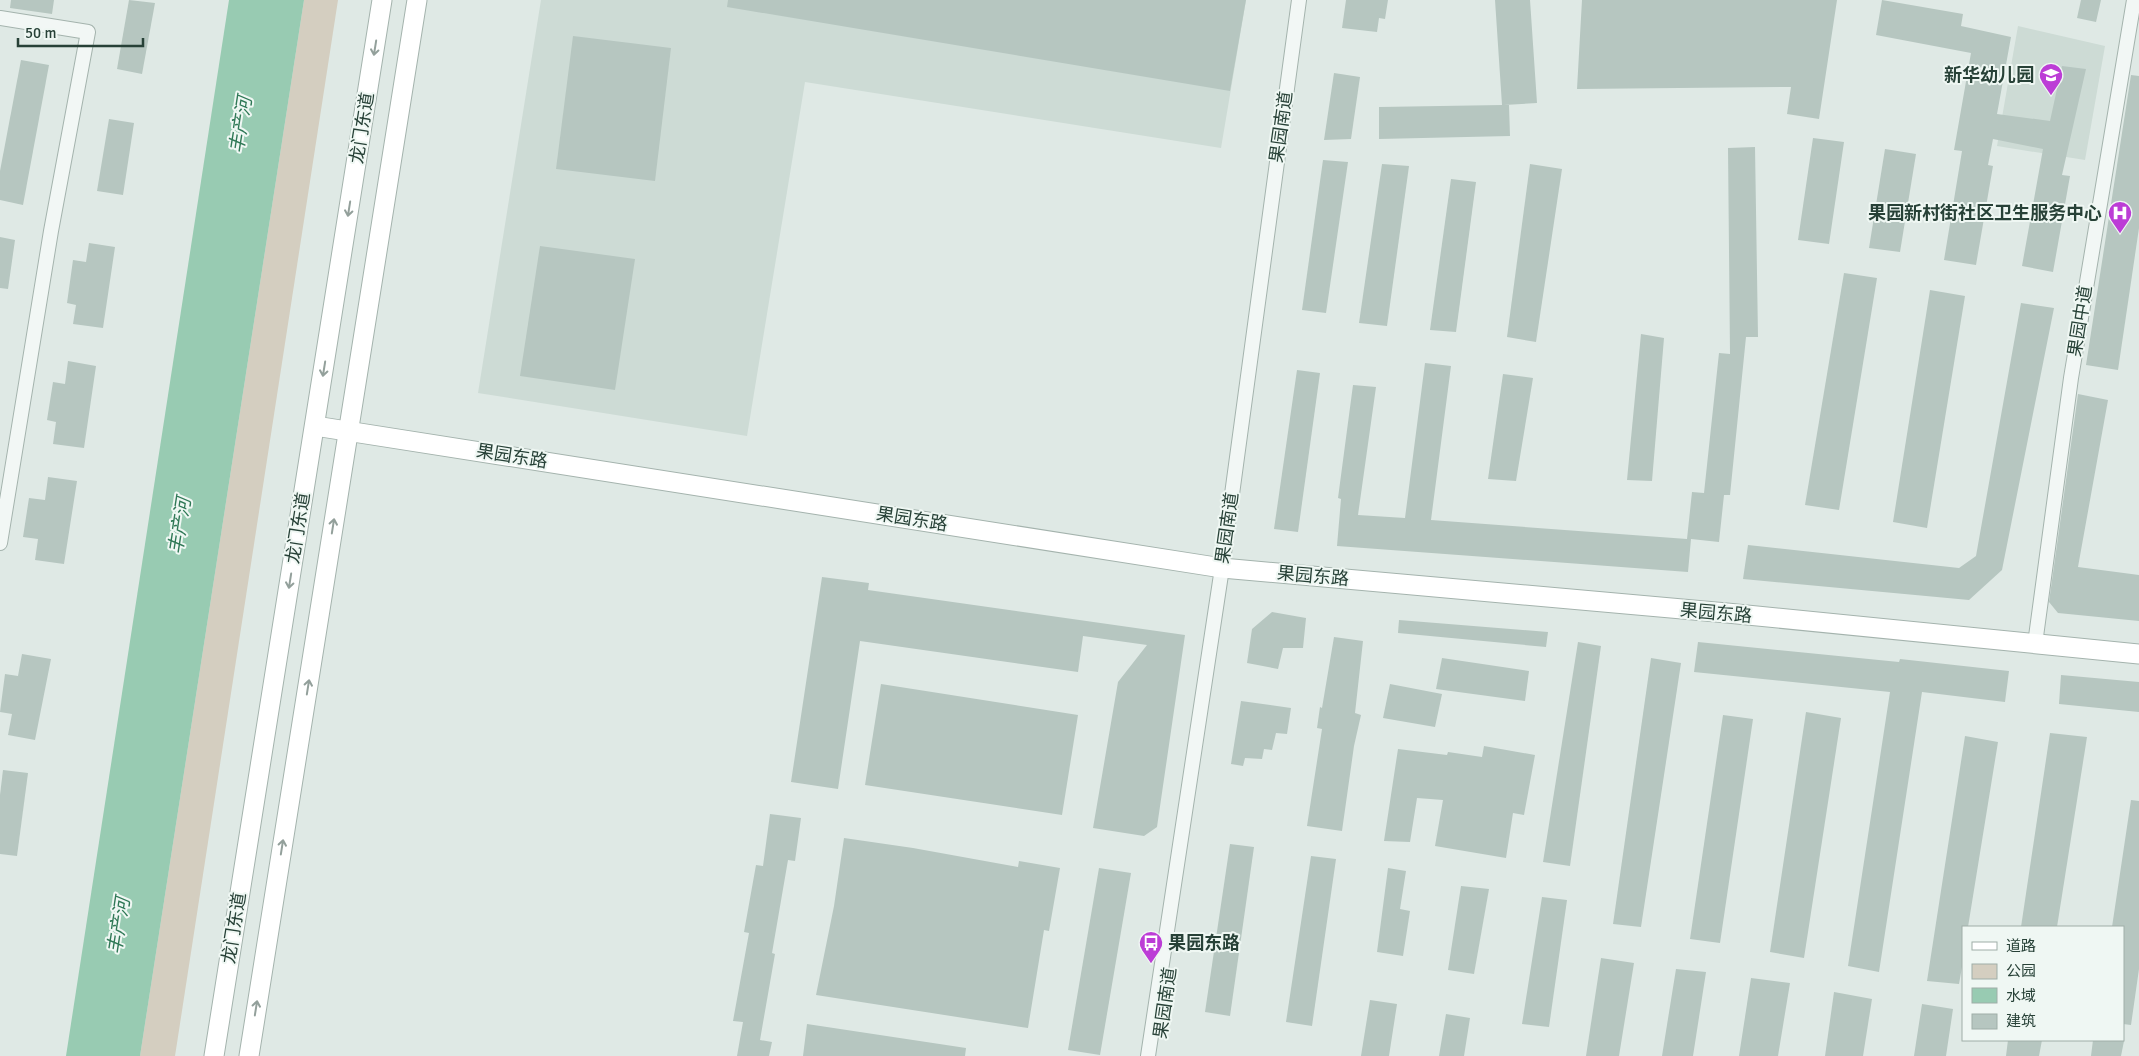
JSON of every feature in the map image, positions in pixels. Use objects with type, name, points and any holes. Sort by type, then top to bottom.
[{"type":"main road","name":"龙门东道","points":[[214,1056],[382,0]]},
{"type":"main road","name":"龙门东道","points":[[249,1056],[417,0]]},
{"type":"main road","name":"果园东路","points":[[316,421],[1225,563],[1728,613],[2036,637],[2139,641]]},
{"type":"main road","name":"果园东路","points":[[2036,637],[2139,654]]},
{"type":"street","name":"果园南道","points":[[1158,1056],[1299,0]]},
{"type":"street","name":"果园南道","points":[[1148,1056],[1225,563],[1308,0]]},
{"type":"street","name":"果园中道","points":[[2036,637],[2071,378],[2134,0]]},
{"type":"street","points":[[0,18],[88,32],[51,231],[0,543]]},
{"type":"shaded area","points":[[541,0],[1246,0],[1221,148],[805,82],[747,436],[478,393]]},
{"type":"shaded area","name":"新华幼儿园","points":[[2018,26],[2105,46],[2085,160],[1997,146]]},
{"type":"green space","points":[[304,0],[338,0],[175,1056],[140,1056]]},
{"type":"water","name":"丰产河","points":[[229,0],[304,0],[140,1056],[66,1056]]},
{"type":"building","points":[[11,0],[54,0],[52,14],[10,8]]},
{"type":"building","points":[[129,0],[155,3],[142,74],[117,69]]},
{"type":"building","points":[[728,0],[1246,0],[1230,91],[727,7]]},
{"type":"building","points":[[1346,0],[1388,0],[1385,19],[1379,18],[1377,32],[1342,28]]},
{"type":"building","points":[[1495,0],[1530,0],[1537,103],[1504,105],[1509,105],[1510,136],[1379,139],[1379,107],[1502,105]]},
{"type":"building","points":[[1582,0],[1837,0],[1819,119],[1787,114],[1791,87],[1577,89]]},
{"type":"building","points":[[1882,0],[1963,14],[1961,26],[2011,37],[1997,114],[2050,121],[2062,66],[2086,69],[2062,175],[2070,176],[2053,272],[2022,266],[2043,149],[1993,139],[1988,165],[1993,166],[1976,265],[1944,260],[1962,151],[1954,150],[1971,53],[1876,35]]},
{"type":"building","points":[[2081,0],[2101,0],[2096,22],[2077,18]]},
{"type":"building","points":[[573,36],[671,48],[655,181],[556,169]]},
{"type":"building","points":[[21,60],[49,65],[23,205],[0,200],[0,171]]},
{"type":"building","points":[[1334,73],[1360,77],[1351,139],[1324,140]]},
{"type":"building","points":[[2131,75],[2139,76],[2139,228],[2118,370],[2086,365]]},
{"type":"building","points":[[109,119],[134,123],[123,195],[97,191]]},
{"type":"building","points":[[1813,138],[1844,142],[1829,244],[1798,240]]},
{"type":"building","points":[[1755,147],[1758,337],[1746,337],[1730,495],[1724,495],[1719,542],[1691,539],[1688,572],[1337,546],[1341,499],[1338,498],[1353,385],[1376,387],[1358,515],[1405,518],[1425,363],[1451,366],[1431,520],[1687,539],[1692,492],[1704,493],[1719,353],[1730,354],[1728,148]]},
{"type":"building","points":[[1885,149],[1916,154],[1900,252],[1869,248]]},
{"type":"building","points":[[1323,160],[1348,162],[1326,313],[1302,310]]},
{"type":"building","points":[[1382,164],[1409,166],[1387,326],[1359,323]]},
{"type":"building","points":[[1530,164],[1562,169],[1536,342],[1507,337]]},
{"type":"building","points":[[1451,179],[1476,182],[1456,332],[1430,330]]},
{"type":"building","points":[[0,237],[15,240],[8,289],[0,288]]},
{"type":"building","points":[[89,243],[115,247],[103,328],[73,324],[76,305],[67,303],[73,260],[86,262]]},
{"type":"building","points":[[540,246],[635,259],[615,390],[520,376]]},
{"type":"building","points":[[1844,273],[1877,278],[1839,510],[1805,505]]},
{"type":"building","points":[[1930,290],[1965,296],[1927,528],[1893,522]]},
{"type":"building","points":[[2021,303],[2054,308],[2002,570],[1969,600],[1743,579],[1748,545],[1959,568],[1976,556]]},
{"type":"building","points":[[1641,334],[1664,338],[1652,481],[1627,480]]},
{"type":"building","points":[[68,361],[96,366],[84,448],[53,444],[56,422],[47,420],[53,382],[65,384]]},
{"type":"building","points":[[1297,370],[1320,373],[1298,532],[1274,529]]},
{"type":"building","points":[[1503,374],[1533,378],[1516,481],[1488,479]]},
{"type":"building","points":[[2078,394],[2108,400],[2078,567],[2139,575],[2139,621],[2058,613],[2049,602]]},
{"type":"building","points":[[48,477],[77,481],[64,564],[35,560],[38,539],[23,537],[29,498],[45,500]]},
{"type":"building","points":[[822,577],[869,583],[868,590],[1185,635],[1157,827],[1144,836],[1093,828],[1118,682],[1147,645],[1083,636],[1078,672],[860,641],[838,789],[791,782]]},
{"type":"building","points":[[1272,612],[1306,618],[1303,648],[1283,648],[1278,669],[1247,663],[1252,629]]},
{"type":"building","points":[[1399,620],[1548,632],[1546,647],[1398,633]]},
{"type":"building","points":[[1334,637],[1363,641],[1355,713],[1361,715],[1354,746],[1342,831],[1307,826],[1322,729],[1317,728],[1320,707],[1322,708]]},
{"type":"building","points":[[1578,642],[1601,646],[1570,866],[1543,862]]},
{"type":"building","points":[[1698,642],[1899,662],[1900,659],[2009,671],[2005,702],[1922,692],[1879,972],[1848,966],[1890,692],[1694,672]]},
{"type":"building","points":[[22,654],[51,659],[35,740],[8,735],[12,714],[0,712],[5,674],[18,676]]},
{"type":"building","points":[[1442,658],[1529,671],[1525,701],[1436,689]]},
{"type":"building","points":[[1651,658],[1681,663],[1641,927],[1613,924]]},
{"type":"building","points":[[2061,675],[2139,682],[2139,712],[2059,704]]},
{"type":"building","points":[[881,684],[1078,715],[1062,815],[865,785]]},
{"type":"building","points":[[1390,684],[1442,694],[1435,727],[1383,718]]},
{"type":"building","points":[[1241,701],[1291,708],[1287,734],[1276,733],[1272,750],[1264,749],[1262,759],[1245,758],[1243,766],[1231,764]]},
{"type":"building","points":[[1806,712],[1841,718],[1804,958],[1770,952]]},
{"type":"building","points":[[1723,715],[1753,719],[1720,943],[1690,939]]},
{"type":"building","points":[[2050,733],[2087,737],[2057,926],[2021,926]]},
{"type":"building","points":[[1965,736],[1998,742],[1968,926],[1962,926],[1962,967],[1959,984],[1927,981]]},
{"type":"building","points":[[1484,746],[1535,755],[1524,815],[1513,813],[1506,858],[1435,846],[1443,800],[1417,798],[1410,842],[1384,841],[1398,749],[1447,755],[1448,752],[1482,757]]},
{"type":"building","points":[[3,770],[28,773],[17,856],[0,854],[0,795]]},
{"type":"building","points":[[2131,800],[2139,801],[2139,969],[2131,1025],[2124,1024],[2124,926],[2112,926]]},
{"type":"building","points":[[770,814],[801,818],[795,861],[788,860],[772,953],[775,954],[760,1040],[772,1042],[769,1056],[737,1056],[743,1022],[733,1021],[749,933],[744,932],[756,865],[763,866]]},
{"type":"building","points":[[844,838],[1018,867],[1019,861],[1060,868],[1049,931],[1044,930],[1028,1028],[816,995],[834,906]]},
{"type":"building","points":[[1230,844],[1254,847],[1230,1016],[1205,1012]]},
{"type":"building","points":[[1311,856],[1336,859],[1312,1026],[1286,1022]]},
{"type":"building","points":[[1099,868],[1131,873],[1100,1055],[1068,1050]]},
{"type":"building","points":[[1388,868],[1406,871],[1400,909],[1410,911],[1403,956],[1377,952]]},
{"type":"building","points":[[1461,886],[1489,889],[1474,974],[1448,970]]},
{"type":"building","points":[[1542,897],[1567,900],[1549,1027],[1522,1024]]},
{"type":"building","points":[[1601,958],[1634,963],[1619,1056],[1586,1056]]},
{"type":"building","points":[[1676,969],[1706,972],[1693,1056],[1662,1056]]},
{"type":"building","points":[[1751,978],[1790,983],[1778,1056],[1739,1056]]},
{"type":"building","points":[[1834,992],[1872,999],[1863,1056],[1825,1056]]},
{"type":"building","points":[[1370,1000],[1397,1004],[1389,1056],[1361,1056]]},
{"type":"building","points":[[1922,1004],[1953,1009],[1946,1056],[1914,1056]]},
{"type":"building","points":[[1446,1014],[1470,1018],[1464,1056],[1439,1056]]},
{"type":"building","points":[[807,1024],[966,1048],[965,1056],[803,1056]]},
{"type":"building","points":[[2008,1041],[2042,1041],[2039,1056],[2006,1056]]},
{"type":"building","points":[[2093,1041],[2124,1041],[2121,1056],[2091,1056]]},
{"type":"place","name":"新华幼儿园","points":[[2051,96]]},
{"type":"place","name":"果园新村街社区卫生服务中心","points":[[2120,234]]},
{"type":"place","name":"果园东路","points":[[1151,964]]}]
